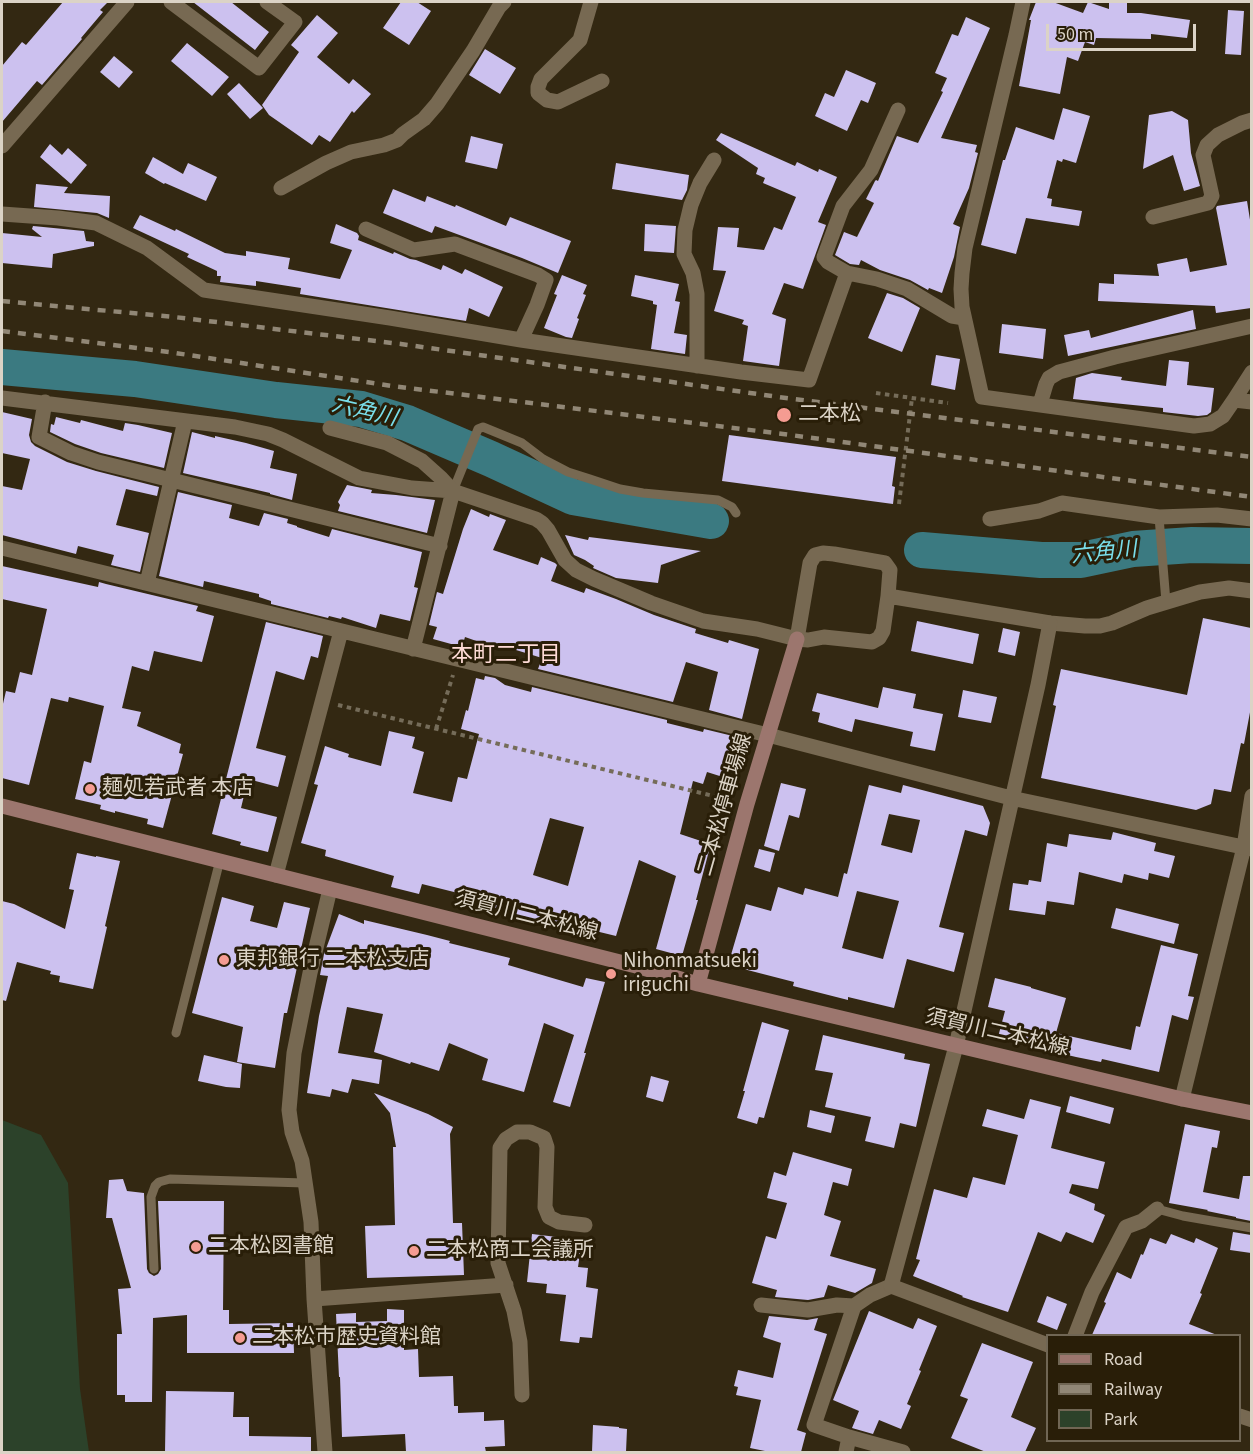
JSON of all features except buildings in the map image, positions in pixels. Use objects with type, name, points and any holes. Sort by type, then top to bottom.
[{"type":"main road","name":"二本松停車場線","points":[[698,984],[747,804],[796,639]]},
{"type":"main road","name":"須賀川二本松線","points":[[2,806],[636,966],[698,984],[1182,1100],[1251,1113]]},
{"type":"street","points":[[2,146],[127,2]]},
{"type":"street","points":[[171,2],[259,68],[295,22],[267,2]]},
{"type":"street","points":[[281,189],[326,163],[351,152],[384,146],[397,140],[424,119],[437,104],[473,51],[499,6],[504,2]]},
{"type":"street","points":[[591,2],[580,40],[541,79],[538,93],[546,100],[558,102],[602,81]]},
{"type":"street","points":[[1023,2],[965,248],[961,289],[964,318],[982,397],[1194,426],[1210,424],[1223,416],[1251,372]]},
{"type":"street","points":[[898,110],[871,170],[843,206],[824,257],[828,262],[847,273],[878,279],[907,289],[952,316],[964,318]]},
{"type":"street","points":[[1153,216],[1208,203],[1212,196],[1203,156],[1207,145],[1226,131],[1251,120]]},
{"type":"street","points":[[697,366],[697,294],[693,273],[684,254],[684,230],[700,183],[714,160]]},
{"type":"street","points":[[2,214],[96,223],[147,248],[204,290],[521,340],[809,380],[847,273]]},
{"type":"street","points":[[366,228],[414,250],[455,244],[546,280],[521,340]]},
{"type":"street","points":[[1040,404],[1049,378],[1059,372],[1251,326]]},
{"type":"street","points":[[2,398],[235,427],[268,434],[359,478],[412,488],[453,491],[536,519],[549,530],[565,560],[576,570],[651,603],[703,621],[757,629],[796,639],[808,640],[824,637],[872,642],[879,638],[883,631],[888,596],[890,570],[885,563],[834,554],[815,555],[810,563],[796,639]]},
{"type":"street","points":[[1234,400],[1251,402]]},
{"type":"street","points":[[45,402],[39,437],[71,453],[98,462],[440,546]]},
{"type":"street","points":[[147,583],[185,421]]},
{"type":"street","points":[[330,428],[387,443],[422,461],[453,491]]},
{"type":"street","points":[[413,649],[453,491]]},
{"type":"street","points":[[990,519],[1040,511],[1062,503],[1160,522],[1217,515],[1251,519]]},
{"type":"street","points":[[2,548],[768,735],[1011,798],[1247,848]]},
{"type":"street","points":[[888,596],[1050,623],[1100,626],[1185,596],[1228,588],[1251,591]]},
{"type":"street","points":[[891,1286],[956,1046],[1050,623]]},
{"type":"street","points":[[276,875],[341,631]]},
{"type":"street","points":[[1182,1100],[1247,848],[1251,796]]},
{"type":"street","points":[[325,1452],[311,1222],[302,1161],[292,1132],[289,1110],[294,1053],[330,889]]},
{"type":"street","points":[[522,1395],[520,1342],[514,1311],[498,1263],[500,1148],[506,1139],[517,1132],[530,1132],[544,1138],[547,1147],[545,1207],[549,1217],[559,1222],[585,1225]]},
{"type":"street","points":[[1075,1334],[1092,1292],[1126,1227],[1142,1221],[1157,1209]]},
{"type":"street","points":[[314,1299],[506,1286]]},
{"type":"street","points":[[903,1452],[847,1445],[814,1425],[854,1306],[870,1294],[891,1286],[1046,1345]]},
{"type":"street","points":[[761,1305],[808,1310],[837,1305],[854,1306]]},
{"type":"lane","points":[[453,491],[478,429],[483,427],[522,443],[543,459],[568,472],[620,489],[718,500],[732,507],[736,513]]},
{"type":"lane","points":[[1160,522],[1166,602]]},
{"type":"lane","points":[[176,1033],[220,860]]},
{"type":"lane","points":[[154,1269],[151,1197],[159,1182],[170,1179],[305,1183]]},
{"type":"lane","points":[[1157,1209],[1251,1228]]},
{"type":"path","points":[[876,393],[948,403]]},
{"type":"path","points":[[899,504],[912,398]]},
{"type":"path","points":[[436,729],[458,660]]},
{"type":"path","points":[[323,702],[747,804]]},
{"type":"green space","points":[[2,1120],[41,1135],[68,1183],[80,1389],[89,1452],[2,1452]]},
{"type":"waterway","name":"六角川","points":[[2,367],[135,379],[276,400],[361,409],[407,423],[573,497],[711,521]]},
{"type":"waterway","name":"六角川","points":[[922,550],[1041,560],[1081,560],[1133,549],[1192,545],[1252,546]]},
{"type":"railway","points":[[2,301],[174,317],[401,344],[786,398],[1252,457]]},
{"type":"railway","points":[[2,331],[169,352],[392,386],[783,434],[1252,497]]},
{"type":"place","name":"二本松","points":[[784,415]]},
{"type":"place","name":"麺処若武者 本店","points":[[90,789]]},
{"type":"place","name":"東邦銀行 二本松支店","points":[[224,960]]},
{"type":"place","name":"Nihonmatsueki iriguchi","points":[[611,974]]},
{"type":"place","name":"二本松図書館","points":[[196,1247]]},
{"type":"place","name":"二本松商工会議所","points":[[414,1251]]},
{"type":"place","name":"二本松市歴史資料館","points":[[240,1338]]},
{"type":"district","name":"本町二丁目","points":[[506,656]]}]
